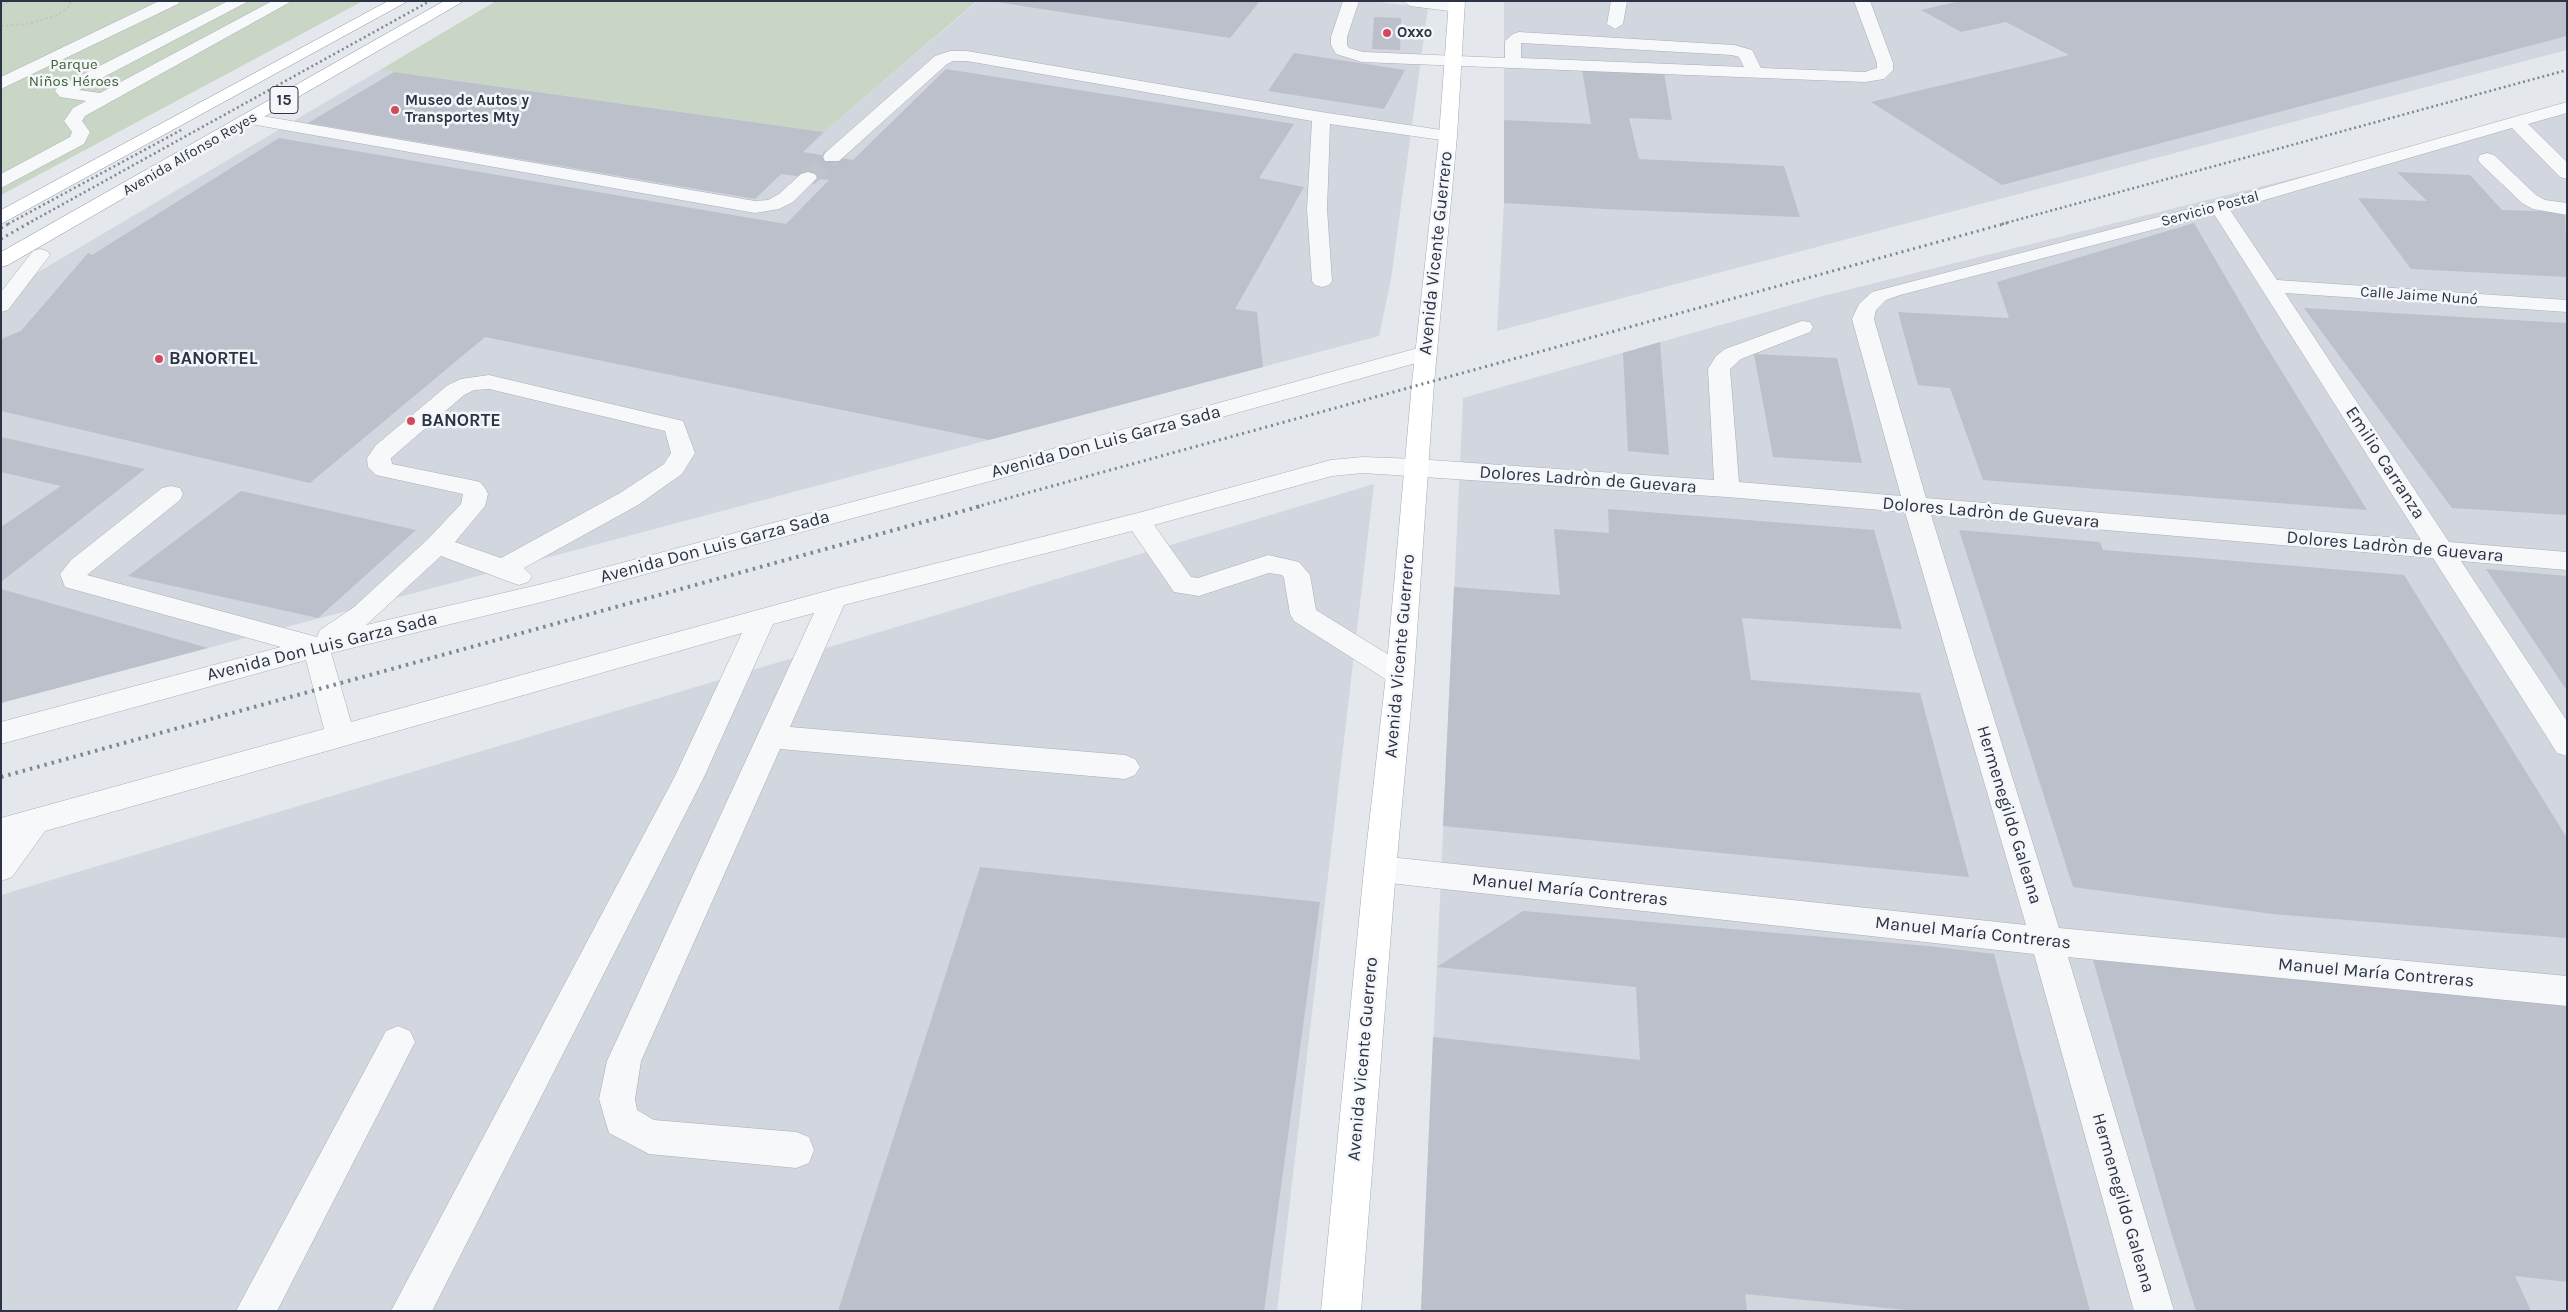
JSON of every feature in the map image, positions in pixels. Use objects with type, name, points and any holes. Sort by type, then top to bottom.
[{"type":"main road","name":"Avenida Alfonso Reyes","points":[[1,218],[400,1]]},
{"type":"main road","name":"Avenida Alfonso Reyes","points":[[1,261],[456,1]]},
{"type":"main road","name":"Avenida Vicente Guerrero","points":[[1341,1311],[1380,870],[1400,675],[1426,353],[1448,136],[1457,4]]},
{"type":"main road","points":[[1,204],[99,152],[161,131]]},
{"type":"main road","points":[[1,277],[104,212],[112,199]]},
{"type":"street","points":[[1,84],[172,1]]},
{"type":"street","points":[[103,100],[64,92],[69,86],[241,1]]},
{"type":"street","points":[[1,182],[78,140],[81,132],[73,118],[79,112],[284,1]]},
{"type":"street","points":[[1351,1],[1339,37],[1339,45],[1342,51],[1362,57],[1513,61],[1847,77],[1878,75],[1885,70],[1885,62],[1862,1]]},
{"type":"street","points":[[1410,1],[1457,4]]},
{"type":"street","points":[[1616,24],[1619,1]]},
{"type":"street","points":[[1513,61],[1513,41],[1519,37],[1734,50],[1746,54],[1755,72]]},
{"type":"street","points":[[832,157],[941,60],[950,56],[967,56],[1321,117],[1448,136]]},
{"type":"street","name":"Servicio Postal","points":[[1863,319],[1866,308],[1879,296],[1893,291],[2218,207],[2567,107]]},
{"type":"street","points":[[1321,117],[1317,209],[1322,281]]},
{"type":"street","points":[[250,119],[755,207],[772,205],[786,198],[808,178]]},
{"type":"street","points":[[2515,121],[2567,173]]},
{"type":"street","points":[[2487,159],[2529,199],[2540,205],[2567,209]]},
{"type":"street","name":"Emilio Carranza","points":[[2218,207],[2272,286],[2567,745]]},
{"type":"street","points":[[1,306],[40,254]]},
{"type":"street","name":"Calle Jaime Nunó","points":[[2272,286],[2567,306]]},
{"type":"street","name":"Hermenegildo Galeana","points":[[1863,319],[1916,507],[2047,941],[2154,1311]]},
{"type":"street","points":[[1727,489],[1719,369],[1724,361],[1733,354],[1802,327]]},
{"type":"street","name":"Avenida Don Luis Garza Sada","points":[[1,733],[316,647],[542,592],[1038,461],[1426,353]]},
{"type":"street","points":[[316,647],[363,614],[436,545],[473,506],[476,494],[471,488],[386,470],[380,467],[379,458],[384,450],[456,390],[469,384],[489,382],[674,426],[683,453],[673,469],[629,499],[504,568]]},
{"type":"street","points":[[1,831],[834,598],[1138,521],[1331,468],[1363,465],[1416,467]]},
{"type":"street","name":"Dolores Ladròn de Guevara","points":[[1416,467],[1727,489],[1916,507],[2567,561]]},
{"type":"street","points":[[171,494],[80,566],[73,574],[74,581],[316,647]]},
{"type":"street","points":[[1138,521],[1183,586],[1199,587],[1268,564],[1290,568],[1297,575],[1303,614],[1311,621],[1400,675]]},
{"type":"street","points":[[436,545],[504,568],[542,592]]},
{"type":"street","points":[[796,1150],[649,1137],[622,1121],[617,1099],[624,1061],[834,598]]},
{"type":"street","points":[[411,1311],[689,777],[763,618]]},
{"type":"street","points":[[316,647],[340,736]]},
{"type":"street","points":[[770,737],[1125,767]]},
{"type":"street","points":[[1,868],[36,820]]},
{"type":"street","name":"Manuel María Contreras","points":[[1380,870],[2047,941],[2567,991]]},
{"type":"street","points":[[256,1311],[398,1042]]},
{"type":"path","points":[[1,5],[11,1]]},
{"type":"path","points":[[1,26],[27,24],[55,16],[65,10],[70,5],[70,1]]},
{"type":"shaded area","points":[[978,1],[1371,1],[1428,8],[1391,279],[1379,336],[1,703],[1,294],[380,70],[824,132]]},
{"type":"shaded area","points":[[1504,1],[2567,1],[2567,50],[1497,331],[1504,203]]},
{"type":"shaded area","points":[[2567,110],[2567,1311],[1421,1311],[1463,398],[1823,296]]},
{"type":"shaded area","points":[[1374,484],[1277,1311],[1,1311],[1,895]]},
{"type":"green space","name":"Parque Niños Héroes","points":[[1,1],[363,1],[1,195]]},
{"type":"green space","points":[[496,1],[977,1],[824,132],[380,70]]},
{"type":"building","points":[[990,1],[1260,1],[1230,38]]},
{"type":"building","points":[[1960,1],[2567,1],[2567,36],[2002,185],[1871,102],[2069,55],[2006,22],[1961,32],[1921,10]]},
{"type":"building","name":"Oxxo","points":[[1374,17],[1401,18],[1400,50],[1372,49]]},
{"type":"building","points":[[1294,53],[1405,70],[1384,109],[1268,91]]},
{"type":"building","points":[[946,69],[1294,124],[1259,178],[1304,187],[1235,309],[1257,312],[1263,367],[989,440],[485,337],[310,483],[1,411],[1,339],[21,331],[88,253],[92,255],[279,138],[786,224],[829,180],[781,174],[755,199],[308,123],[394,72],[824,132],[803,152],[853,160]]},
{"type":"building","points":[[1582,69],[1664,73],[1672,120],[1629,118],[1639,159],[1784,166],[1800,217],[1504,203],[1504,120],[1591,124]]},
{"type":"building","points":[[2397,172],[2470,175],[2502,210],[2565,212],[2567,277],[2411,269],[2358,198],[2427,201]]},
{"type":"building","points":[[2194,223],[2260,336],[2367,510],[1983,480],[1950,388],[1918,385],[1898,312],[2009,318],[1997,282]]},
{"type":"building","points":[[2304,308],[2567,323],[2567,515],[2452,508]]},
{"type":"building","points":[[1660,342],[1669,455],[1628,451],[1623,353]]},
{"type":"building","points":[[1754,354],[1837,358],[1862,463],[1773,457]]},
{"type":"building","points":[[1,437],[145,469],[1,582],[1,527],[61,486],[1,472]]},
{"type":"building","points":[[241,491],[416,530],[318,618],[128,576]]},
{"type":"building","points":[[1608,509],[1874,530],[1902,629],[1742,618],[1751,680],[1920,693],[1969,877],[1443,826],[1454,587],[1560,595],[1554,529],[1609,533]]},
{"type":"building","points":[[1959,530],[2100,542],[2103,550],[2404,575],[2567,838],[2567,938],[2273,914],[2073,887]]},
{"type":"building","points":[[2486,569],[2567,576],[2567,691]]},
{"type":"building","points":[[1,589],[208,648],[1,703]]},
{"type":"building","points":[[980,867],[1320,902],[1264,1311],[838,1311]]},
{"type":"building","points":[[1523,911],[1928,946],[1994,954],[2090,1311],[1917,1311],[1745,1294],[1747,1311],[1421,1311],[1433,1037],[1640,1060],[1636,987],[1437,967]]},
{"type":"building","points":[[2093,960],[2567,1004],[2567,1282],[2515,1276],[2531,1311],[2196,1311],[2171,1232]]},
{"type":"tunnel","points":[[808,178],[832,157]]},
{"type":"railway","points":[[27,224],[430,1]]},
{"type":"railway","points":[[2002,224],[2567,70]]},
{"type":"railway","points":[[8,224],[183,129]]},
{"type":"railway","points":[[1,228],[10,223]]},
{"type":"railway","points":[[1,239],[29,223]]},
{"type":"railway","points":[[976,507],[2007,223]]},
{"type":"railway","points":[[1,777],[981,506]]},
{"type":"place","name":"Oxxo","points":[[1387,33]]},
{"type":"place","name":"Museo de Autos y Transportes Mty","points":[[395,110]]},
{"type":"place","name":"BANORTEL","points":[[159,359]]},
{"type":"place","name":"BANORTE","points":[[411,421]]}]
